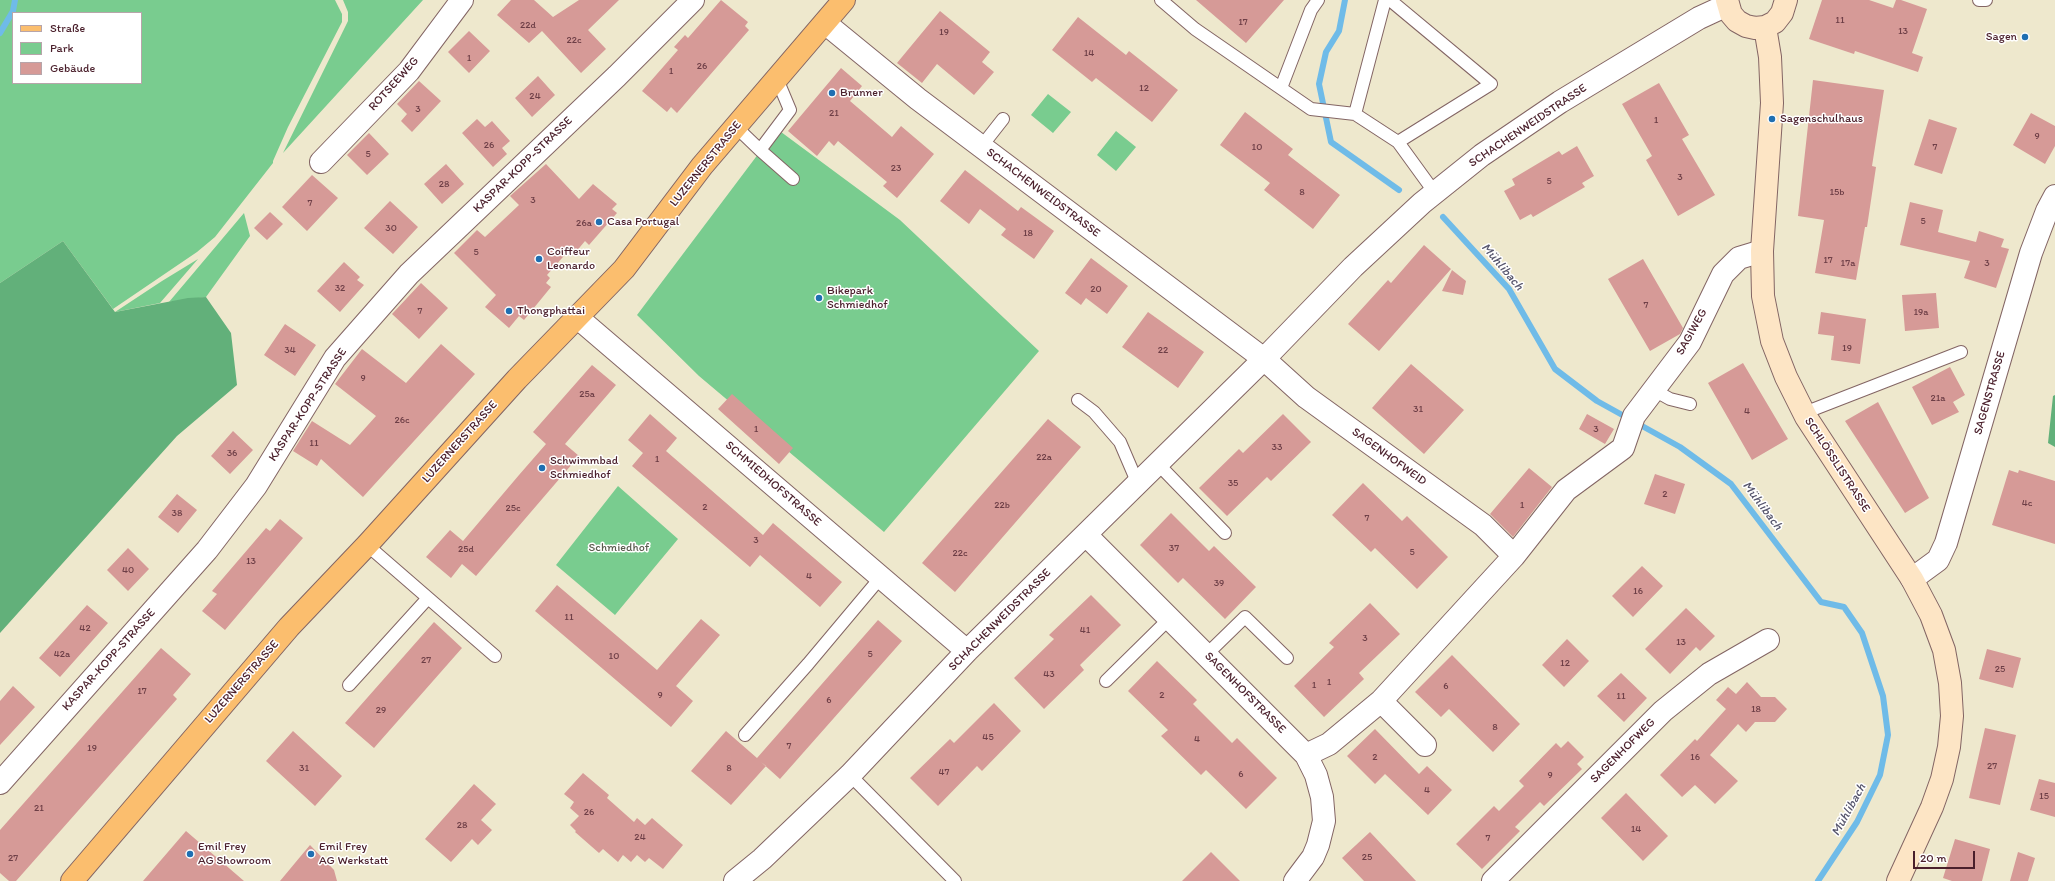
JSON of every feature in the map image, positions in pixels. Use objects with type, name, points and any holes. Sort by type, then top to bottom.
[{"type":"main road","name":"LUZERNERSTRASSE","points":[[72,881],[290,627],[367,545],[487,411],[624,269],[702,166],[844,0]]},
{"type":"main road","points":[[1727,2],[1734,17],[1746,26],[1765,26],[1775,22],[1782,13],[1786,0]]},
{"type":"main road","name":"SCHLÖSSLISTRASSE","points":[[1765,26],[1770,57],[1772,103],[1762,251],[1763,296],[1772,341],[1786,378],[1804,413],[1912,579],[1931,615],[1944,650],[1950,683],[1952,716],[1949,747],[1942,779],[1932,807],[1898,881]]},
{"type":"street","name":"ROTSEEWEG","points":[[321,162],[409,70],[462,0]]},
{"type":"street","name":"KASPAR-KOPP-STRASSE","points":[[0,783],[207,550],[256,486],[335,358],[409,274],[617,76],[693,0]]},
{"type":"street","name":"SCHACHENWEIDSTRASSE","points":[[735,881],[762,859],[850,775],[968,651],[1264,359],[1353,267],[1435,193],[1482,154],[1560,102],[1727,2]]},
{"type":"street","name":"SCHACHENWEIDSTRASSE","points":[[825,24],[918,99],[1264,359]]},
{"type":"street","name":"SAGENSTRASSE","points":[[1912,579],[1938,560],[1946,543],[2031,253],[2050,218],[2055,196]]},
{"type":"street","name":"SAGIWEG","points":[[1514,556],[1566,490],[1623,448],[1634,416],[1652,389],[1690,342],[1723,274],[1738,258],[1762,251]]},
{"type":"street","name":"SCHMIEDHOFSTRASSE","points":[[578,318],[968,651]]},
{"type":"street","name":"SAGENHOFWEID","points":[[1264,359],[1306,397],[1483,525],[1514,556]]},
{"type":"street","name":"SAGENHOFSTRASSE","points":[[1086,534],[1306,756],[1316,775],[1322,797],[1324,821],[1318,845],[1313,857],[1295,881]]},
{"type":"street","points":[[1306,756],[1329,744],[1381,701],[1514,556]]},
{"type":"street","name":"SAGENHOFWEG","points":[[1493,881],[1663,711],[1709,674],[1768,640]]},
{"type":"street","points":[[1381,701],[1425,745]]},
{"type":"lane","points":[[1161,0],[1196,29],[1311,109],[1356,114],[1398,142],[1435,193]]},
{"type":"lane","points":[[1281,88],[1311,10],[1318,0]]},
{"type":"lane","points":[[1356,114],[1385,0]]},
{"type":"lane","points":[[1390,0],[1491,84],[1398,142]]},
{"type":"lane","points":[[1979,0],[1986,0]]},
{"type":"lane","points":[[760,150],[790,110],[777,78]]},
{"type":"lane","points":[[981,147],[1003,119]]},
{"type":"lane","points":[[735,126],[793,179]]},
{"type":"lane","points":[[1804,413],[1961,352]]},
{"type":"lane","points":[[1652,389],[1670,399],[1690,404]]},
{"type":"lane","points":[[1078,400],[1094,412],[1120,442],[1138,484]]},
{"type":"lane","points":[[1158,464],[1224,533]]},
{"type":"lane","points":[[367,545],[495,656]]},
{"type":"lane","points":[[745,735],[808,664],[881,577]]},
{"type":"lane","points":[[349,685],[428,598]]},
{"type":"lane","points":[[1206,655],[1245,617],[1287,658]]},
{"type":"lane","points":[[1106,681],[1170,618]]},
{"type":"lane","points":[[850,775],[955,881]]},
{"type":"green space","points":[[0,0],[335,0],[342,14],[342,22],[288,127],[273,163],[215,237],[197,252],[113,309],[63,241],[0,283]]},
{"type":"green space","points":[[343,0],[423,0],[283,153],[348,21],[348,12]]},
{"type":"green space","points":[[1048,94],[1071,112],[1053,133],[1031,115]]},
{"type":"green space","points":[[777,129],[900,220],[1039,351],[884,532],[699,376],[637,315]]},
{"type":"green space","points":[[1116,131],[1136,147],[1116,171],[1097,155]]},
{"type":"green space","points":[[244,213],[250,236],[206,297],[169,302]]},
{"type":"green space","points":[[63,241],[115,312],[188,298],[206,297],[231,333],[237,385],[177,436],[0,633],[0,283]]},
{"type":"green space","points":[[198,259],[160,303],[115,312],[162,281]]},
{"type":"green space","points":[[2055,395],[2055,447],[2048,443],[2053,396]]},
{"type":"green space","name":"Schmiedhof","points":[[618,486],[678,539],[615,615],[556,565]]},
{"type":"building","points":[[511,0],[534,0],[553,17],[579,0],[619,0],[588,30],[606,49],[581,73],[542,31],[529,43],[497,15]]},
{"type":"building","points":[[721,0],[748,22],[745,26],[749,30],[677,113],[671,107],[667,112],[642,91],[678,50],[674,47],[685,35],[688,38]]},
{"type":"building","points":[[1196,0],[1284,0],[1246,43]]},
{"type":"building","points":[[1822,0],[1869,0],[1893,8],[1896,0],[1901,0],[1927,9],[1912,53],[1923,57],[1918,72],[1855,51],[1854,54],[1809,39]]},
{"type":"building","points":[[940,11],[990,52],[982,62],[994,72],[974,95],[937,64],[922,83],[897,63]]},
{"type":"building","points":[[1078,17],[1126,55],[1129,51],[1178,90],[1152,122],[1096,78],[1092,82],[1052,50]]},
{"type":"building","points":[[469,31],[490,51],[469,73],[448,52]]},
{"type":"building","points":[[841,68],[862,86],[850,101],[892,137],[901,126],[934,154],[897,198],[883,186],[887,182],[838,141],[834,146],[829,141],[817,156],[788,131]]},
{"type":"building","points":[[538,76],[555,95],[532,117],[515,98]]},
{"type":"building","points":[[1813,80],[1884,90],[1872,166],[1876,167],[1867,227],[1865,227],[1856,280],[1815,273],[1824,220],[1798,216]]},
{"type":"building","points":[[419,81],[441,101],[412,132],[401,121],[407,114],[397,104]]},
{"type":"building","points":[[1659,83],[1689,135],[1682,139],[1715,195],[1678,216],[1646,160],[1652,156],[1622,104]]},
{"type":"building","points":[[1245,112],[1293,149],[1288,155],[1340,195],[1313,229],[1264,190],[1270,183],[1220,145]]},
{"type":"building","points":[[2031,113],[2055,126],[2055,146],[2045,164],[2013,145]]},
{"type":"building","points":[[477,119],[485,127],[492,121],[510,141],[502,148],[507,154],[493,167],[462,133]]},
{"type":"building","points":[[1929,119],[1957,128],[1942,174],[1914,165]]},
{"type":"building","points":[[369,133],[389,154],[367,175],[347,155]]},
{"type":"building","points":[[1577,146],[1594,176],[1582,183],[1585,187],[1533,217],[1531,214],[1520,220],[1504,191],[1515,185],[1512,179],[1559,151],[1562,155]]},
{"type":"building","points":[[446,164],[464,184],[442,204],[424,184]]},
{"type":"building","points":[[546,164],[579,199],[593,184],[617,204],[612,209],[617,213],[589,245],[585,241],[575,253],[570,249],[547,275],[550,278],[546,283],[551,287],[524,320],[519,316],[509,328],[485,307],[496,295],[454,253],[477,230],[485,237],[519,205],[510,196]]},
{"type":"building","points":[[965,170],[1018,211],[1021,207],[1054,231],[1034,259],[1001,235],[1006,229],[980,209],[969,224],[940,201]]},
{"type":"building","points":[[312,175],[338,198],[307,231],[282,207]]},
{"type":"building","points":[[390,201],[418,227],[393,254],[364,228]]},
{"type":"building","points":[[1910,202],[1943,210],[1938,232],[1976,242],[1979,231],[2004,239],[2001,247],[2009,249],[1996,288],[1964,278],[1970,261],[1900,245]]},
{"type":"building","points":[[270,212],[283,224],[267,240],[254,228]]},
{"type":"building","points":[[1424,245],[1451,269],[1379,351],[1348,324],[1388,280],[1391,283]]},
{"type":"building","points":[[1091,258],[1128,286],[1107,314],[1086,298],[1081,305],[1065,293]]},
{"type":"building","points":[[1643,259],[1683,328],[1680,334],[1650,351],[1608,279]]},
{"type":"building","points":[[344,262],[360,277],[357,280],[364,285],[340,312],[317,291]]},
{"type":"building","points":[[1452,270],[1466,281],[1463,295],[1442,291]]},
{"type":"building","points":[[421,283],[448,308],[419,339],[392,314]]},
{"type":"building","points":[[1936,293],[1939,328],[1905,331],[1902,295]]},
{"type":"building","points":[[1148,312],[1204,352],[1178,388],[1122,347]]},
{"type":"building","points":[[1821,312],[1866,319],[1860,364],[1831,360],[1834,336],[1818,334]]},
{"type":"building","points":[[285,324],[316,345],[295,376],[264,355]]},
{"type":"building","points":[[441,344],[475,374],[363,497],[321,459],[317,466],[293,451],[312,421],[350,445],[376,416],[335,384],[362,349],[406,383]]},
{"type":"building","points":[[1743,363],[1788,439],[1752,460],[1708,383]]},
{"type":"building","points":[[1411,364],[1464,410],[1424,454],[1372,408]]},
{"type":"building","points":[[592,365],[616,385],[565,444],[579,456],[476,576],[462,564],[451,578],[426,557],[450,530],[463,541],[546,444],[533,432]]},
{"type":"building","points":[[1950,367],[1965,395],[1953,402],[1959,412],[1932,425],[1912,387]]},
{"type":"building","points":[[732,394],[793,448],[779,464],[718,409]]},
{"type":"building","points":[[1878,402],[1929,498],[1905,513],[1845,421]]},
{"type":"building","points":[[650,414],[677,438],[666,451],[763,535],[773,523],[842,582],[820,607],[760,555],[750,567],[632,466],[643,453],[628,440]]},
{"type":"building","points":[[1283,414],[1311,442],[1271,481],[1267,477],[1227,516],[1199,488],[1239,449],[1243,453]]},
{"type":"building","points":[[1587,414],[1614,429],[1605,444],[1579,429]]},
{"type":"building","points":[[1048,419],[1081,447],[955,592],[922,563]]},
{"type":"building","points":[[233,431],[253,450],[230,474],[211,456]]},
{"type":"building","points":[[1529,468],[1552,487],[1513,537],[1490,514]]},
{"type":"building","points":[[2009,470],[2018,473],[2019,470],[2055,481],[2055,544],[1992,525]]},
{"type":"building","points":[[1655,474],[1685,484],[1675,514],[1644,504]]},
{"type":"building","points":[[1363,483],[1402,521],[1407,516],[1448,557],[1417,589],[1375,548],[1371,552],[1332,515]]},
{"type":"building","points":[[177,494],[197,510],[178,533],[158,517]]},
{"type":"building","points":[[1171,513],[1209,551],[1214,546],[1256,587],[1225,619],[1183,578],[1178,583],[1140,545]]},
{"type":"building","points":[[280,519],[303,538],[225,630],[202,611],[217,594],[212,591],[266,528],[270,531]]},
{"type":"building","points":[[128,548],[149,569],[128,591],[107,570]]},
{"type":"building","points":[[1642,566],[1663,586],[1633,617],[1612,596]]},
{"type":"building","points":[[557,585],[657,670],[701,619],[720,635],[676,686],[693,701],[671,727],[535,611]]},
{"type":"building","points":[[1091,595],[1121,625],[1080,665],[1084,670],[1044,709],[1014,678],[1054,639],[1049,635]]},
{"type":"building","points":[[1370,603],[1400,634],[1359,673],[1364,679],[1324,717],[1294,686],[1334,647],[1329,643]]},
{"type":"building","points":[[87,605],[108,623],[60,677],[39,658]]},
{"type":"building","points":[[1686,608],[1715,636],[1700,651],[1696,647],[1670,674],[1645,649]]},
{"type":"building","points":[[878,620],[902,641],[780,779],[766,766],[731,805],[691,771],[726,731],[757,758]]},
{"type":"building","points":[[434,622],[462,648],[374,748],[345,723]]},
{"type":"building","points":[[1567,639],[1589,661],[1564,687],[1542,665]]},
{"type":"building","points":[[161,648],[191,674],[173,695],[177,699],[16,881],[9,881],[0,873],[0,830]]},
{"type":"building","points":[[1987,649],[2021,658],[2013,688],[1979,679]]},
{"type":"building","points":[[1452,655],[1520,724],[1493,752],[1449,709],[1441,717],[1415,692]]},
{"type":"building","points":[[1157,661],[1197,700],[1193,704],[1232,743],[1237,738],[1277,778],[1246,809],[1206,770],[1201,775],[1161,736],[1168,730],[1128,691]]},
{"type":"building","points":[[1621,673],[1647,698],[1624,722],[1597,696]]},
{"type":"building","points":[[1747,682],[1761,697],[1775,697],[1787,709],[1775,722],[1755,722],[1746,732],[1738,724],[1710,755],[1738,781],[1715,804],[1695,785],[1682,797],[1660,775],[1695,739],[1697,741],[1726,709],[1716,700],[1728,687],[1736,694]]},
{"type":"building","points":[[13,686],[35,707],[0,745],[0,701]]},
{"type":"building","points":[[994,703],[1021,731],[982,771],[977,766],[938,806],[910,778],[950,739],[954,743]]},
{"type":"building","points":[[1985,728],[2016,735],[2000,805],[1969,798]]},
{"type":"building","points":[[1375,729],[1419,774],[1427,766],[1452,790],[1428,815],[1385,774],[1375,784],[1347,756]]},
{"type":"building","points":[[293,731],[342,776],[315,806],[266,761]]},
{"type":"building","points":[[1568,741],[1584,757],[1577,764],[1582,769],[1544,806],[1540,802],[1515,827],[1520,831],[1482,869],[1456,844],[1494,806],[1499,811],[1524,786],[1519,781],[1556,743],[1561,748]]},
{"type":"building","points":[[583,773],[609,795],[607,798],[634,822],[637,818],[645,825],[652,818],[683,845],[663,869],[649,858],[645,862],[637,855],[631,862],[623,855],[618,862],[603,849],[599,853],[575,832],[576,831],[570,825],[579,816],[570,808],[574,802],[564,794]]},
{"type":"building","points":[[2039,779],[2055,783],[2055,817],[2030,810]]},
{"type":"building","points":[[474,784],[496,804],[481,820],[492,830],[478,845],[472,839],[451,862],[425,839]]},
{"type":"building","points":[[1626,793],[1668,836],[1643,861],[1601,818]]},
{"type":"building","name":"Emil Frey AG Showroom","points":[[186,831],[244,881],[143,881]]},
{"type":"building","points":[[1370,832],[1416,881],[1364,881],[1342,858]]},
{"type":"building","points":[[1955,839],[1990,849],[1982,881],[1952,881],[1943,878]]},
{"type":"building","name":"Emil Frey AG Werkstatt","points":[[310,845],[334,870],[337,881],[280,881]]},
{"type":"building","points":[[1211,852],[1240,881],[1182,881]]},
{"type":"building","points":[[2018,852],[2035,858],[2028,881],[2010,881]]},
{"type":"waterway","points":[[12,12],[15,0]]},
{"type":"waterway","name":"Mühlibach","points":[[1345,0],[1339,31],[1326,52],[1319,84],[1331,142],[1399,190]]},
{"type":"waterway","points":[[0,33],[12,13]]},
{"type":"waterway","name":"Mühlibach","points":[[1443,217],[1509,289],[1555,369],[1597,401],[1680,447],[1731,484],[1821,602],[1844,607],[1862,633],[1883,696],[1888,735],[1880,775],[1857,822],[1818,881]]},
{"type":"place","name":"Sagen","points":[[2025,37]]},
{"type":"place","name":"Brunner","points":[[832,93]]},
{"type":"place","name":"Sagenschulhaus","points":[[1772,119]]},
{"type":"place","name":"Casa Portugal","points":[[599,222]]},
{"type":"place","name":"Coiffeur Leonardo","points":[[539,259]]},
{"type":"place","name":"Bikepark Schmiedhof","points":[[819,298]]},
{"type":"place","name":"Thongphattai","points":[[509,311]]},
{"type":"place","name":"Schwimmbad Schmiedhof","points":[[542,468]]},
{"type":"place","name":"Emil Frey AG Showroom","points":[[190,854]]},
{"type":"place","name":"Emil Frey AG Werkstatt","points":[[311,854]]}]
